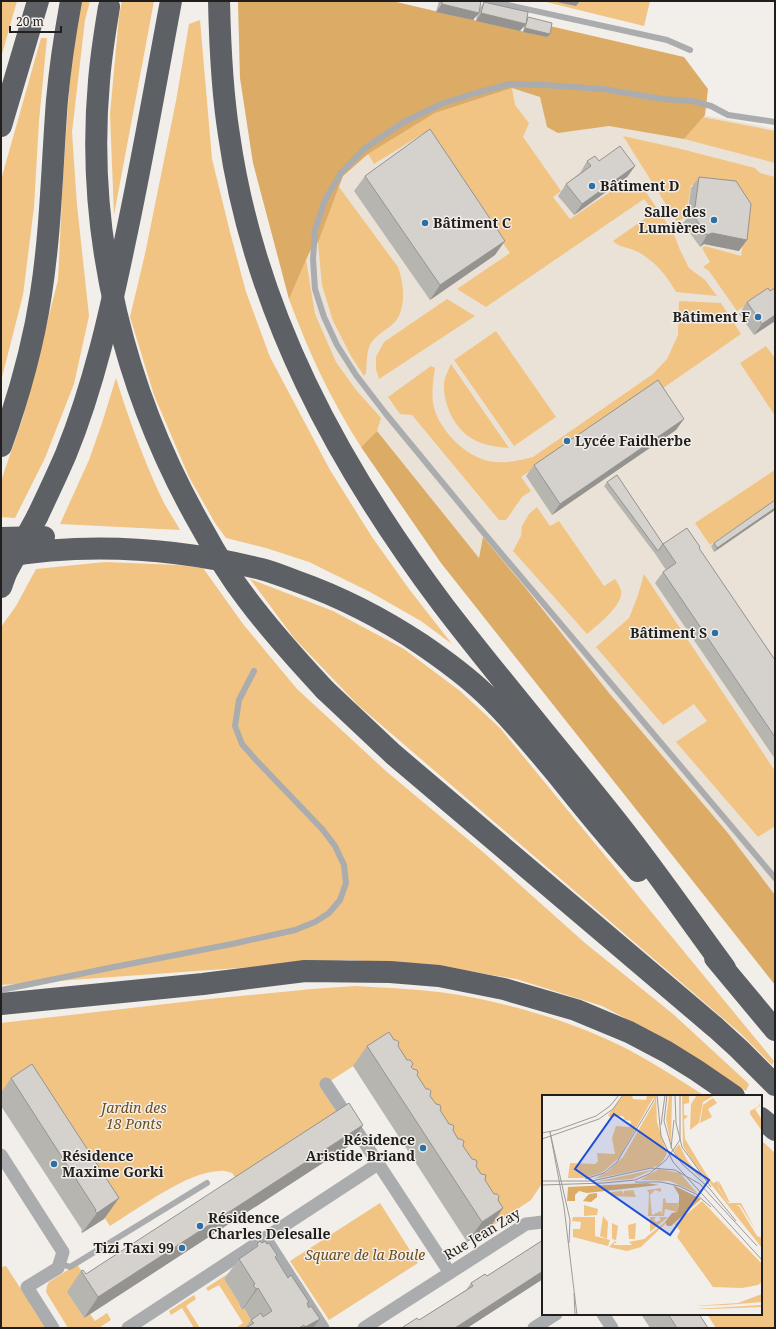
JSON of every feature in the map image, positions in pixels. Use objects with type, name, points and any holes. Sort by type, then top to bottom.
[{"type":"highway","points":[[1,126],[38,1]]},
{"type":"highway","points":[[1,446],[22,383],[41,293],[49,223],[57,98],[71,1]]},
{"type":"highway","points":[[2,574],[36,516],[66,454],[94,373],[108,321],[133,203],[171,1]]},
{"type":"highway","points":[[219,1],[224,101],[230,145],[244,208],[264,281],[291,350],[317,408],[349,466],[374,506],[437,597],[623,829],[725,968],[775,1030]]},
{"type":"highway","points":[[110,4],[102,54],[97,103],[96,141],[100,210],[104,248],[112,293],[126,350],[144,407],[165,458],[212,547],[265,623],[325,690],[393,754],[716,1028],[745,1054],[775,1085]]},
{"type":"highway","points":[[1,538],[99,535],[118,549]]},
{"type":"highway","points":[[2,574],[35,552],[66,549],[118,549],[188,555],[261,569],[278,574],[339,598],[388,623],[441,658],[484,692],[504,713],[608,837],[725,968]]},
{"type":"highway","points":[[1,1004],[203,984],[305,971],[390,972],[439,976],[504,989],[576,1010],[629,1032],[667,1052],[733,1095]]},
{"type":"highway","points":[[762,1119],[775,1130]]},
{"type":"street","points":[[326,1084],[450,1273]]},
{"type":"street","points":[[1,1155],[63,1252],[58,1268],[27,1288],[53,1328]]},
{"type":"street","points":[[128,1328],[378,1164]]},
{"type":"street","name":"Rue Jean Zay","points":[[364,1328],[526,1224],[540,1222]]},
{"type":"street","points":[[265,1238],[323,1328]]},
{"type":"street","points":[[534,1328],[554,1315]]},
{"type":"street","points":[[604,1315],[612,1328]]},
{"type":"lane","points":[[490,1],[667,40],[690,50]]},
{"type":"lane","points":[[775,122],[728,115],[711,106],[692,102],[662,99],[602,88],[510,84],[476,93],[441,104],[402,123],[364,149],[341,173],[325,200],[315,230],[313,259],[315,289],[324,317],[337,345],[361,381],[386,414],[488,538],[775,878]]},
{"type":"lane","points":[[1,990],[295,930],[315,922],[329,913],[340,900],[346,883],[344,865],[335,846],[323,830],[242,744],[235,726],[239,700],[254,671]]},
{"type":"lane","points":[[59,1263],[70,1267],[207,1183]]},
{"type":"shaded area","name":"Lycée Faidherbe","points":[[238,1],[392,1],[547,37],[662,107],[775,129],[775,923],[345,420],[289,299],[253,163],[240,78]]},
{"type":"shaded area","points":[[238,1],[392,1],[547,37],[550,26],[684,57],[708,89],[705,115],[684,139],[609,126],[558,133],[547,127],[540,97],[512,88],[435,113],[368,154],[343,176],[318,243],[314,242],[289,299],[253,163],[240,78]]},
{"type":"shaded area","points":[[377,431],[479,558],[483,537],[609,693],[727,832],[775,895],[775,985],[441,563],[361,447]]},
{"type":"green space","points":[[1,1],[17,1],[1,58]]},
{"type":"green space","points":[[77,1],[90,1],[85,20],[72,132],[77,205],[89,316],[74,384],[45,458],[15,518],[1,517],[1,481],[23,417],[58,280],[63,177],[75,7]]},
{"type":"green space","points":[[122,1],[154,1],[114,215],[110,114],[119,16]]},
{"type":"green space","points":[[542,1],[650,1],[644,26]]},
{"type":"green space","points":[[200,20],[212,159],[246,292],[270,357],[330,470],[372,537],[409,589],[452,644],[421,621],[370,592],[309,562],[266,548],[226,538],[215,523],[189,477],[154,395],[130,317],[145,254],[176,101],[189,24]]},
{"type":"green space","points":[[41,38],[47,38],[39,121],[34,207],[23,295],[1,381],[1,180]]},
{"type":"green space","points":[[512,88],[515,105],[529,123],[523,137],[561,191],[553,197],[570,219],[616,188],[620,192],[635,182],[639,182],[673,232],[689,268],[705,280],[717,296],[676,292],[669,280],[655,264],[635,250],[618,245],[613,241],[654,212],[644,199],[486,307],[457,289],[510,253],[424,133],[374,164],[368,154],[435,113]]},
{"type":"green space","points":[[703,117],[775,131],[775,163],[684,139]]},
{"type":"green space","points":[[623,136],[755,168],[760,173],[775,177],[775,291],[760,296],[737,311],[709,271],[703,267],[710,262],[702,248],[705,246],[741,256],[747,216],[730,190],[691,185],[686,217],[677,222]]},
{"type":"green space","points":[[339,187],[398,267],[403,288],[403,303],[398,317],[394,323],[376,337],[369,346],[366,373],[364,376],[351,356],[333,321],[322,285],[318,243]]},
{"type":"green space","points":[[306,260],[315,314],[336,362],[356,390],[381,418],[377,431],[361,447],[321,375],[289,299]]},
{"type":"green space","points":[[447,299],[475,316],[379,379],[376,369],[376,357],[384,342]]},
{"type":"green space","points":[[679,301],[721,303],[741,334],[656,393],[651,388],[521,477],[531,491],[522,497],[506,520],[499,520],[412,415],[400,414],[388,397],[431,366],[435,368],[432,393],[434,408],[443,427],[458,444],[476,457],[496,462],[506,462],[533,457],[653,374],[667,359],[678,335]]},
{"type":"green space","points":[[496,331],[556,417],[514,446],[454,360]]},
{"type":"green space","points":[[766,346],[775,358],[775,416],[740,363]]},
{"type":"green space","points":[[451,364],[509,448],[489,445],[475,440],[465,434],[455,422],[448,409],[444,384]]},
{"type":"green space","points":[[116,378],[149,471],[163,501],[180,530],[60,524],[89,460]]},
{"type":"green space","points":[[775,470],[775,500],[710,545],[695,523]]},
{"type":"green space","points":[[537,507],[550,526],[559,521],[604,586],[615,579],[621,589],[621,596],[614,608],[587,634],[513,551],[521,536],[522,526],[529,514]]},
{"type":"green space","points":[[105,562],[178,565],[203,568],[243,624],[297,689],[387,772],[483,852],[585,943],[673,1014],[749,1084],[746,1091],[667,1040],[602,1006],[516,979],[434,965],[348,960],[1,985],[1,627],[16,606],[36,569]]},
{"type":"green space","points":[[644,574],[775,771],[775,826],[758,837],[676,742],[707,721],[694,704],[663,725],[596,647],[629,618]]},
{"type":"green space","points":[[250,579],[333,611],[404,649],[460,691],[500,728],[774,1061],[772,1065],[740,1033],[358,705],[294,638]]},
{"type":"green space","name":"Jardin des 18 Ponts","points":[[356,986],[441,992],[476,998],[521,1009],[543,1015],[608,1040],[658,1066],[703,1095],[542,1095],[542,1184],[531,1200],[489,1228],[375,1052],[321,1087],[340,1118],[241,1185],[232,1173],[223,1171],[193,1177],[164,1192],[110,1226],[1,1096],[1,1023],[209,999]]},
{"type":"green space","points":[[762,1141],[775,1153],[775,1328],[716,1328],[708,1315],[762,1315]]},
{"type":"green space","name":"Square de la Boule","points":[[380,1203],[418,1263],[329,1320],[290,1261]]},
{"type":"green space","points":[[77,1264],[89,1283],[69,1295],[84,1318],[90,1314],[95,1321],[107,1313],[111,1320],[99,1328],[68,1328],[46,1292],[49,1282]]},
{"type":"green space","points":[[243,1264],[224,1279],[241,1304],[239,1306],[242,1310],[244,1308],[252,1320],[246,1328],[236,1328],[243,1323],[219,1285],[208,1291],[206,1288]]},
{"type":"green space","points":[[6,1266],[46,1328],[1,1328],[1,1267]]},
{"type":"green space","points":[[194,1295],[196,1299],[186,1306],[200,1328],[194,1328],[182,1308],[171,1315],[169,1311]]},
{"type":"building","points":[[442,1],[481,1],[479,13],[442,4]]},
{"type":"building","points":[[484,2],[528,12],[526,24],[481,13]]},
{"type":"building","points":[[528,17],[552,23],[550,34],[525,28]]},
{"type":"building","name":"Bâtiment C","points":[[430,129],[505,241],[440,285],[365,176]]},
{"type":"building","name":"Bâtiment D","points":[[620,146],[635,166],[582,204],[566,184],[591,166],[587,161],[595,156],[599,161]]},
{"type":"building","name":"Salle des Lumières","points":[[699,177],[736,181],[751,204],[747,240],[712,233],[707,235],[691,212],[695,207]]},
{"type":"building","points":[[768,288],[770,291],[775,288],[775,315],[762,324],[747,302]]},
{"type":"building","points":[[658,380],[684,419],[560,504],[534,465]]},
{"type":"building","points":[[617,475],[663,544],[658,551],[607,482]]},
{"type":"building","points":[[775,500],[775,508],[717,548],[714,543]]},
{"type":"building","name":"Bâtiment S","points":[[687,528],[775,660],[775,737],[663,572],[676,563],[663,544]]},
{"type":"building","points":[[389,1032],[394,1040],[399,1042],[398,1046],[407,1060],[412,1062],[413,1064],[411,1067],[417,1070],[417,1075],[426,1089],[431,1091],[430,1096],[436,1104],[440,1105],[440,1110],[449,1124],[454,1126],[453,1130],[458,1139],[464,1141],[463,1146],[472,1159],[476,1160],[476,1166],[481,1174],[486,1175],[485,1180],[494,1194],[499,1196],[498,1200],[503,1208],[482,1222],[367,1046]]},
{"type":"building","points":[[32,1064],[119,1198],[97,1213],[11,1078]]},
{"type":"building","points":[[349,1103],[363,1125],[98,1297],[81,1271],[83,1270],[86,1274]]},
{"type":"building","points":[[260,1241],[262,1243],[265,1241],[267,1244],[269,1243],[277,1255],[275,1257],[288,1278],[291,1275],[309,1302],[307,1303],[309,1308],[311,1306],[320,1319],[305,1327],[304,1325],[299,1328],[246,1328],[254,1323],[251,1320],[261,1313],[263,1317],[272,1311],[258,1288],[256,1289],[253,1285],[255,1284],[239,1259],[258,1246],[257,1244]]},
{"type":"building","points":[[542,1241],[542,1272],[455,1328],[403,1327],[417,1318],[419,1320],[473,1286],[471,1283],[485,1274],[487,1276]]},
{"type":"building","points":[[669,1315],[700,1315],[708,1328],[677,1328]]},
{"type":"place","name":"Bâtiment D","points":[[592,186]]},
{"type":"place","name":"Salle des Lumières","points":[[714,220]]},
{"type":"place","name":"Bâtiment C","points":[[425,223]]},
{"type":"place","name":"Bâtiment F","points":[[758,317]]},
{"type":"place","name":"Lycée Faidherbe","points":[[567,441]]},
{"type":"place","name":"Bâtiment S","points":[[715,633]]},
{"type":"place","name":"Résidence Aristide Briand","points":[[423,1148]]},
{"type":"place","name":"Résidence Maxime Gorki","points":[[54,1164]]},
{"type":"place","name":"Résidence Charles Delesalle","points":[[200,1226]]},
{"type":"place","name":"Tizi Taxi 99","points":[[182,1248]]}]
